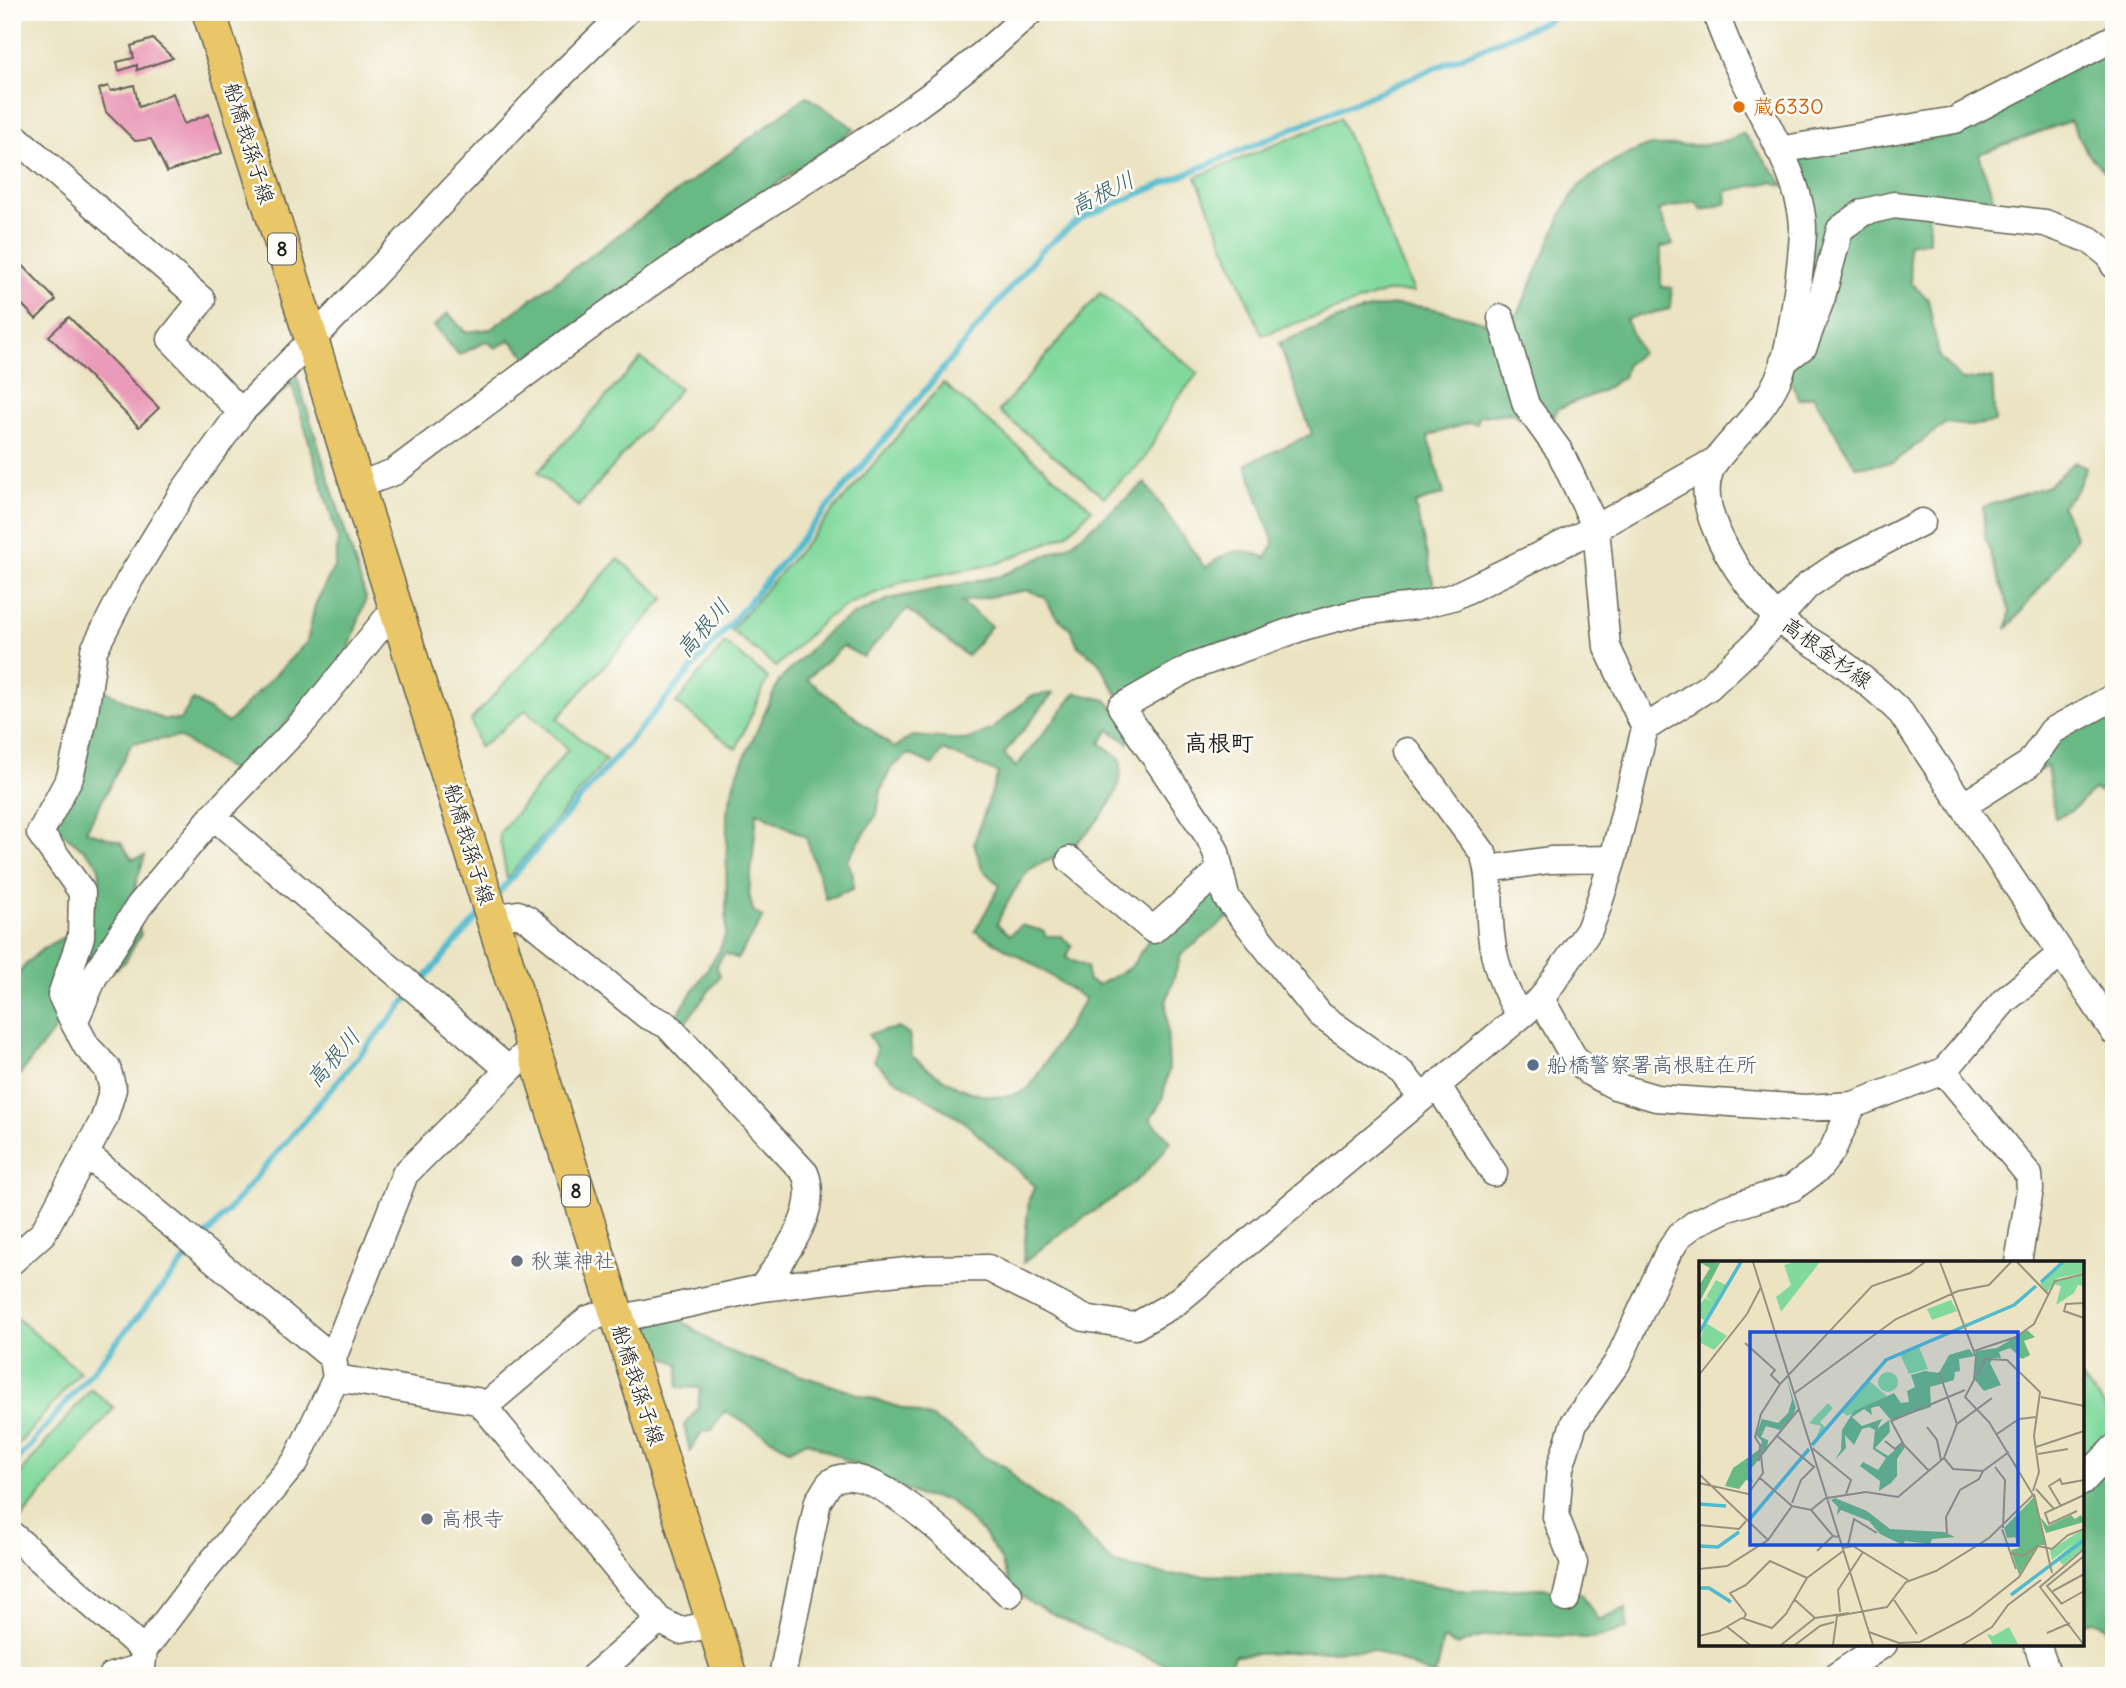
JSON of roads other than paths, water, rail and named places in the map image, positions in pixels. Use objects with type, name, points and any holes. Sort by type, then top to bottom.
[{"type":"main road","name":"船橋我孫子線","points":[[209,12],[730,1676]]},
{"type":"street","points":[[12,1261],[43,1233],[104,1119],[113,1089],[107,1068],[87,1047],[61,995],[81,937],[82,892],[40,833],[70,777],[85,719],[94,650],[130,579],[183,492],[241,412],[555,81],[626,12]]},
{"type":"street","points":[[359,485],[394,471],[673,267],[852,152],[957,75],[1030,12]]},
{"type":"street","name":"高根金杉線","points":[[1716,12],[1740,75],[1779,150],[1799,201],[1803,231],[1780,377],[1761,411],[1710,470],[1706,492],[1710,518],[1746,579],[1777,618],[1846,665],[1883,695],[1900,713],[1964,804],[2114,1032]]},
{"type":"street","points":[[1779,150],[1955,120],[2114,38]]},
{"type":"street","points":[[12,134],[202,300],[171,339],[241,412]]},
{"type":"street","points":[[1783,362],[1804,346],[1822,297],[1840,229],[1857,216],[1878,208],[1895,205],[2045,223],[2090,240],[2110,256],[2114,265]]},
{"type":"street","points":[[484,1407],[588,1319],[762,1288],[923,1269],[988,1268],[1044,1294],[1084,1318],[1135,1326],[1174,1304],[1541,999],[1589,930],[1613,859],[1645,728],[1607,647],[1596,528],[1560,452],[1526,405],[1501,318]]},
{"type":"street","points":[[1494,1173],[1429,1091],[1320,1015],[1226,897],[1209,837],[1121,707],[1191,667],[1303,627],[1360,612],[1453,597],[1596,528],[1716,460]]},
{"type":"street","points":[[1645,728],[1709,687],[1817,579],[1922,522]]},
{"type":"street","points":[[74,1023],[94,977],[139,906],[213,816],[306,720],[396,607]]},
{"type":"street","points":[[1964,804],[2029,764],[2052,731],[2114,697]]},
{"type":"street","points":[[1407,751],[1483,853],[1488,869],[1491,935],[1498,974],[1520,1016]]},
{"type":"street","points":[[213,816],[509,1070]]},
{"type":"street","points":[[1488,869],[1550,860],[1613,859]]},
{"type":"street","points":[[1070,860],[1153,930],[1219,871]]},
{"type":"street","points":[[491,918],[519,914],[529,920],[638,1009],[667,1025],[805,1173],[811,1187],[809,1202],[782,1259],[762,1288]]},
{"type":"street","points":[[1541,999],[1573,1056],[1589,1072],[1615,1086],[1656,1098],[1805,1108],[1853,1105],[1944,1071],[2004,1001],[2061,954]]},
{"type":"street","points":[[112,1676],[143,1664],[200,1576],[296,1461],[334,1368],[405,1174],[532,1046]]},
{"type":"street","points":[[1944,1071],[2029,1175],[2030,1189],[2018,1261]]},
{"type":"street","points":[[1566,1599],[1574,1563],[1556,1517],[1560,1468],[1574,1423],[1617,1363],[1668,1253],[1680,1235],[1696,1223],[1725,1209],[1792,1188],[1819,1168],[1832,1151],[1853,1105]]},
{"type":"street","points":[[86,1154],[199,1248],[334,1368],[477,1401],[659,1620],[680,1632],[713,1624]]},
{"type":"street","points":[[2084,1480],[2114,1448]]},
{"type":"street","points":[[782,1676],[818,1501],[831,1482],[846,1478],[864,1478],[897,1495],[1009,1594]]},
{"type":"street","points":[[12,1535],[143,1664]]},
{"type":"street","points":[[594,1676],[659,1620]]},
{"type":"street","points":[[1836,1676],[1881,1646]]},
{"type":"street","points":[[2038,1646],[2048,1676]]},
{"type":"waterway","name":"高根川","points":[[497,895],[733,621],[1041,251],[1080,219],[1567,12]]},
{"type":"waterway","name":"高根川","points":[[419,985],[481,913]]},
{"type":"waterway","name":"高根川","points":[[202,1241],[410,996]]},
{"type":"waterway","name":"高根川","points":[[12,1467],[192,1252]]},
{"type":"place","name":"蔵6330","points":[[1739,107]]},
{"type":"place","name":"船橋警察署高根駐在所","points":[[1533,1065]]},
{"type":"place","name":"秋葉神社","points":[[517,1261]]},
{"type":"place","name":"高根寺","points":[[427,1519]]},
{"type":"district","name":"高根町","points":[[1219,743]]}]
